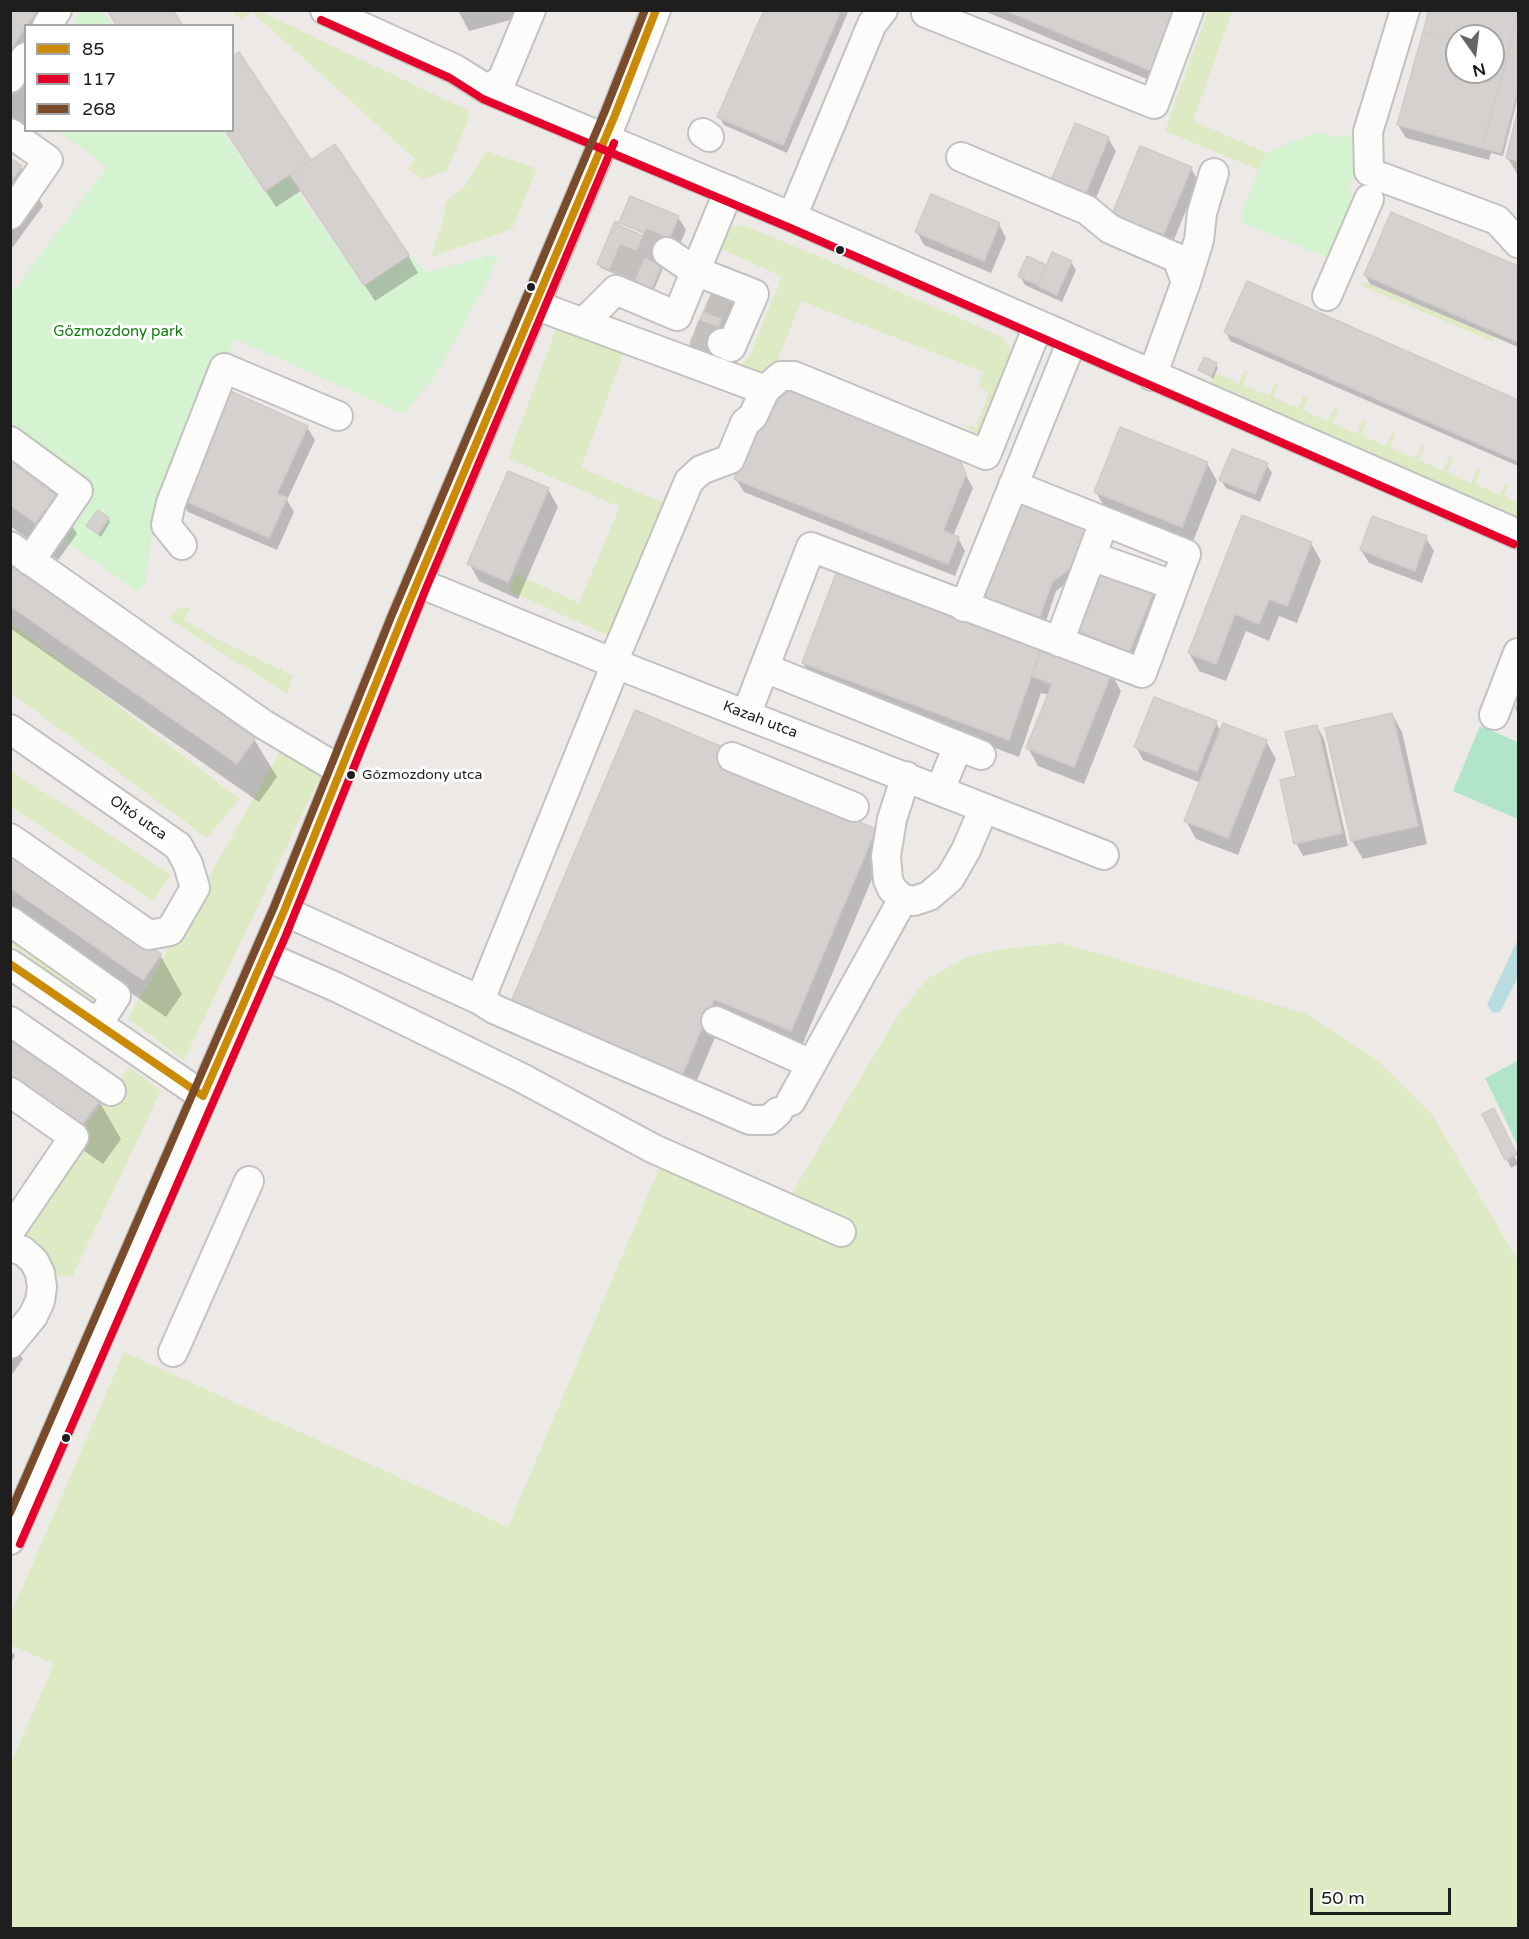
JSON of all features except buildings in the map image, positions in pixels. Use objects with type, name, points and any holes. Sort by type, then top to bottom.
[{"type":"street","points":[[48,24],[57,10]]},
{"type":"street","points":[[325,10],[454,69],[487,89],[792,217],[1518,534]]},
{"type":"street","points":[[487,89],[502,80],[531,10]]},
{"type":"street","points":[[13,1527],[265,957],[417,582],[535,305],[656,10]]},
{"type":"street","points":[[792,217],[872,24],[883,10]]},
{"type":"street","points":[[924,11],[1154,104],[1190,10]]},
{"type":"street","points":[[1327,296],[1373,183],[1368,132],[1406,10]]},
{"type":"street","points":[[10,78],[24,60]]},
{"type":"street","points":[[10,134],[48,160],[10,215]]},
{"type":"street","points":[[961,157],[1088,210],[1110,229],[1177,258],[1186,282]]},
{"type":"street","points":[[1152,376],[1186,282],[1214,173]]},
{"type":"street","points":[[1373,183],[1497,220],[1518,243]]},
{"type":"street","points":[[712,309],[729,190]]},
{"type":"street","points":[[667,252],[712,309]]},
{"type":"street","points":[[584,322],[619,283],[712,309]]},
{"type":"street","points":[[535,305],[765,390]]},
{"type":"street","points":[[480,1000],[688,481],[701,470],[730,459],[745,423],[753,416],[765,390],[781,376],[794,376],[986,455],[1038,326]]},
{"type":"street","points":[[964,608],[1072,341]]},
{"type":"street","points":[[182,545],[166,525],[171,503],[224,368],[338,416]]},
{"type":"street","points":[[10,441],[78,491],[20,554],[263,724],[340,770]]},
{"type":"street","points":[[746,715],[811,547],[964,608],[1142,673],[1186,554],[1013,485]]},
{"type":"street","points":[[1059,642],[1104,522]]},
{"type":"street","points":[[1091,556],[1173,585]]},
{"type":"street","name":"Kazah utca","points":[[417,582],[614,663],[1104,855]]},
{"type":"street","points":[[1494,715],[1518,653]]},
{"type":"street","points":[[765,668],[970,750],[940,790]]},
{"type":"street","name":"Oltó utca","points":[[10,729],[178,846],[188,864],[195,888],[170,932],[149,934],[10,838]]},
{"type":"street","points":[[780,776],[797,734]]},
{"type":"street","points":[[732,757],[854,807]]},
{"type":"street","points":[[906,776],[892,819],[886,856],[888,880],[892,889],[903,900],[914,901],[929,896],[950,878],[966,850],[984,808]]},
{"type":"street","points":[[284,911],[480,1000],[494,1009],[750,1120],[769,1120],[784,1106],[811,1064],[903,900]]},
{"type":"street","points":[[10,921],[116,996],[98,1024]]},
{"type":"street","points":[[265,957],[336,987],[520,1077],[654,1149],[840,1232]]},
{"type":"street","points":[[10,964],[203,1096]]},
{"type":"street","points":[[10,1021],[111,1091]]},
{"type":"street","points":[[716,1021],[811,1064]]},
{"type":"street","points":[[10,1092],[74,1137],[10,1231]]},
{"type":"street","points":[[173,1352],[249,1181]]},
{"type":"street","points":[[10,1246],[23,1251],[34,1261],[40,1273],[42,1287],[40,1301],[33,1316],[10,1344]]},
{"type":"green space","points":[[80,10],[102,11],[111,24],[73,24]]},
{"type":"green space","points":[[232,11],[259,11],[469,111],[468,121],[447,170],[425,179],[417,175],[408,168],[415,159],[252,12],[242,20]]},
{"type":"green space","points":[[1208,11],[1232,11],[1193,121],[1266,153],[1259,170],[1165,131]]},
{"type":"green space","name":"Gőzmozdony park","points":[[60,132],[224,132],[264,193],[288,178],[365,286],[411,256],[427,272],[499,253],[489,278],[436,375],[403,414],[235,339],[157,500],[145,584],[138,592],[61,538],[95,488],[11,429],[10,295],[107,167]]},
{"type":"green space","points":[[1315,133],[1338,137],[1356,134],[1356,172],[1349,185],[1357,208],[1336,261],[1243,223],[1240,217],[1266,153]]},
{"type":"green space","points":[[486,151],[537,169],[512,229],[431,257],[444,218],[445,203],[466,185]]},
{"type":"green space","points":[[735,226],[745,226],[811,253],[1002,337],[1012,353],[983,432],[974,434],[967,425],[976,427],[989,392],[978,387],[984,372],[801,301],[777,361],[760,379],[743,371],[742,364],[749,357],[782,277],[720,248],[728,231]]},
{"type":"green space","points":[[1364,282],[1494,337],[1492,341],[1362,286]]},
{"type":"green space","points":[[559,322],[626,347],[581,468],[665,503],[612,637],[509,591],[516,574],[579,603],[620,507],[508,458]]},
{"type":"green space","points":[[1245,370],[1248,371],[1243,385],[1269,396],[1275,383],[1278,384],[1273,397],[1298,408],[1304,395],[1308,397],[1302,410],[1328,421],[1334,408],[1338,409],[1332,423],[1357,434],[1363,420],[1367,422],[1361,435],[1386,446],[1392,433],[1396,434],[1390,448],[1415,458],[1422,445],[1425,447],[1419,460],[1443,471],[1449,457],[1453,459],[1447,472],[1471,483],[1477,469],[1481,471],[1475,484],[1500,495],[1506,482],[1509,483],[1504,496],[1518,503],[1518,517],[1211,383],[1215,373],[1239,383]]},
{"type":"green space","points":[[178,608],[191,608],[184,620],[217,639],[293,676],[287,694],[169,619]]},
{"type":"green space","points":[[11,623],[239,799],[207,838],[11,693]]},
{"type":"green space","points":[[1480,726],[1518,742],[1518,819],[1453,791]]},
{"type":"green space","points":[[281,750],[321,775],[184,1060],[128,1019]]},
{"type":"green space","points":[[10,770],[171,875],[153,901],[11,807]]},
{"type":"green space","points":[[11,925],[108,991],[98,1007],[11,944]]},
{"type":"green space","points":[[1061,943],[1304,1013],[1376,1059],[1431,1113],[1518,1261],[1518,1928],[10,1928],[11,1763],[54,1664],[11,1645],[11,1614],[124,1352],[508,1527],[669,1145],[786,1203],[897,1017],[927,979],[967,957],[1005,949]]},
{"type":"green space","points":[[1518,1061],[1518,1146],[1485,1078]]},
{"type":"green space","points":[[129,1067],[161,1091],[72,1277],[57,1275],[48,1256],[34,1244],[23,1239],[24,1211]]},
{"type":"water","points":[[1518,939],[1518,977],[1500,1012],[1493,1013],[1487,1005]]},
{"type":"tunnel","points":[[622,275],[637,240],[667,252]]},
{"type":"tunnel","points":[[709,299],[728,306]]},
{"type":"tunnel","points":[[694,333],[722,343]]},
{"type":"transit line","name":"268","points":[[10,1513],[274,907],[391,617],[605,111],[645,10]]},
{"type":"transit line","name":"85","points":[[203,1096],[284,911],[401,621],[615,115],[656,10]]},
{"type":"transit line","name":"117","points":[[321,20],[450,78],[483,99],[788,227],[1514,544]]},
{"type":"transit line","name":"117","points":[[20,1544],[286,935],[427,586],[614,143]]},
{"type":"transit line","name":"85","points":[[10,964],[203,1096]]},
{"type":"place","name":"Gőzmozdony utca","points":[[351,775]]}]
